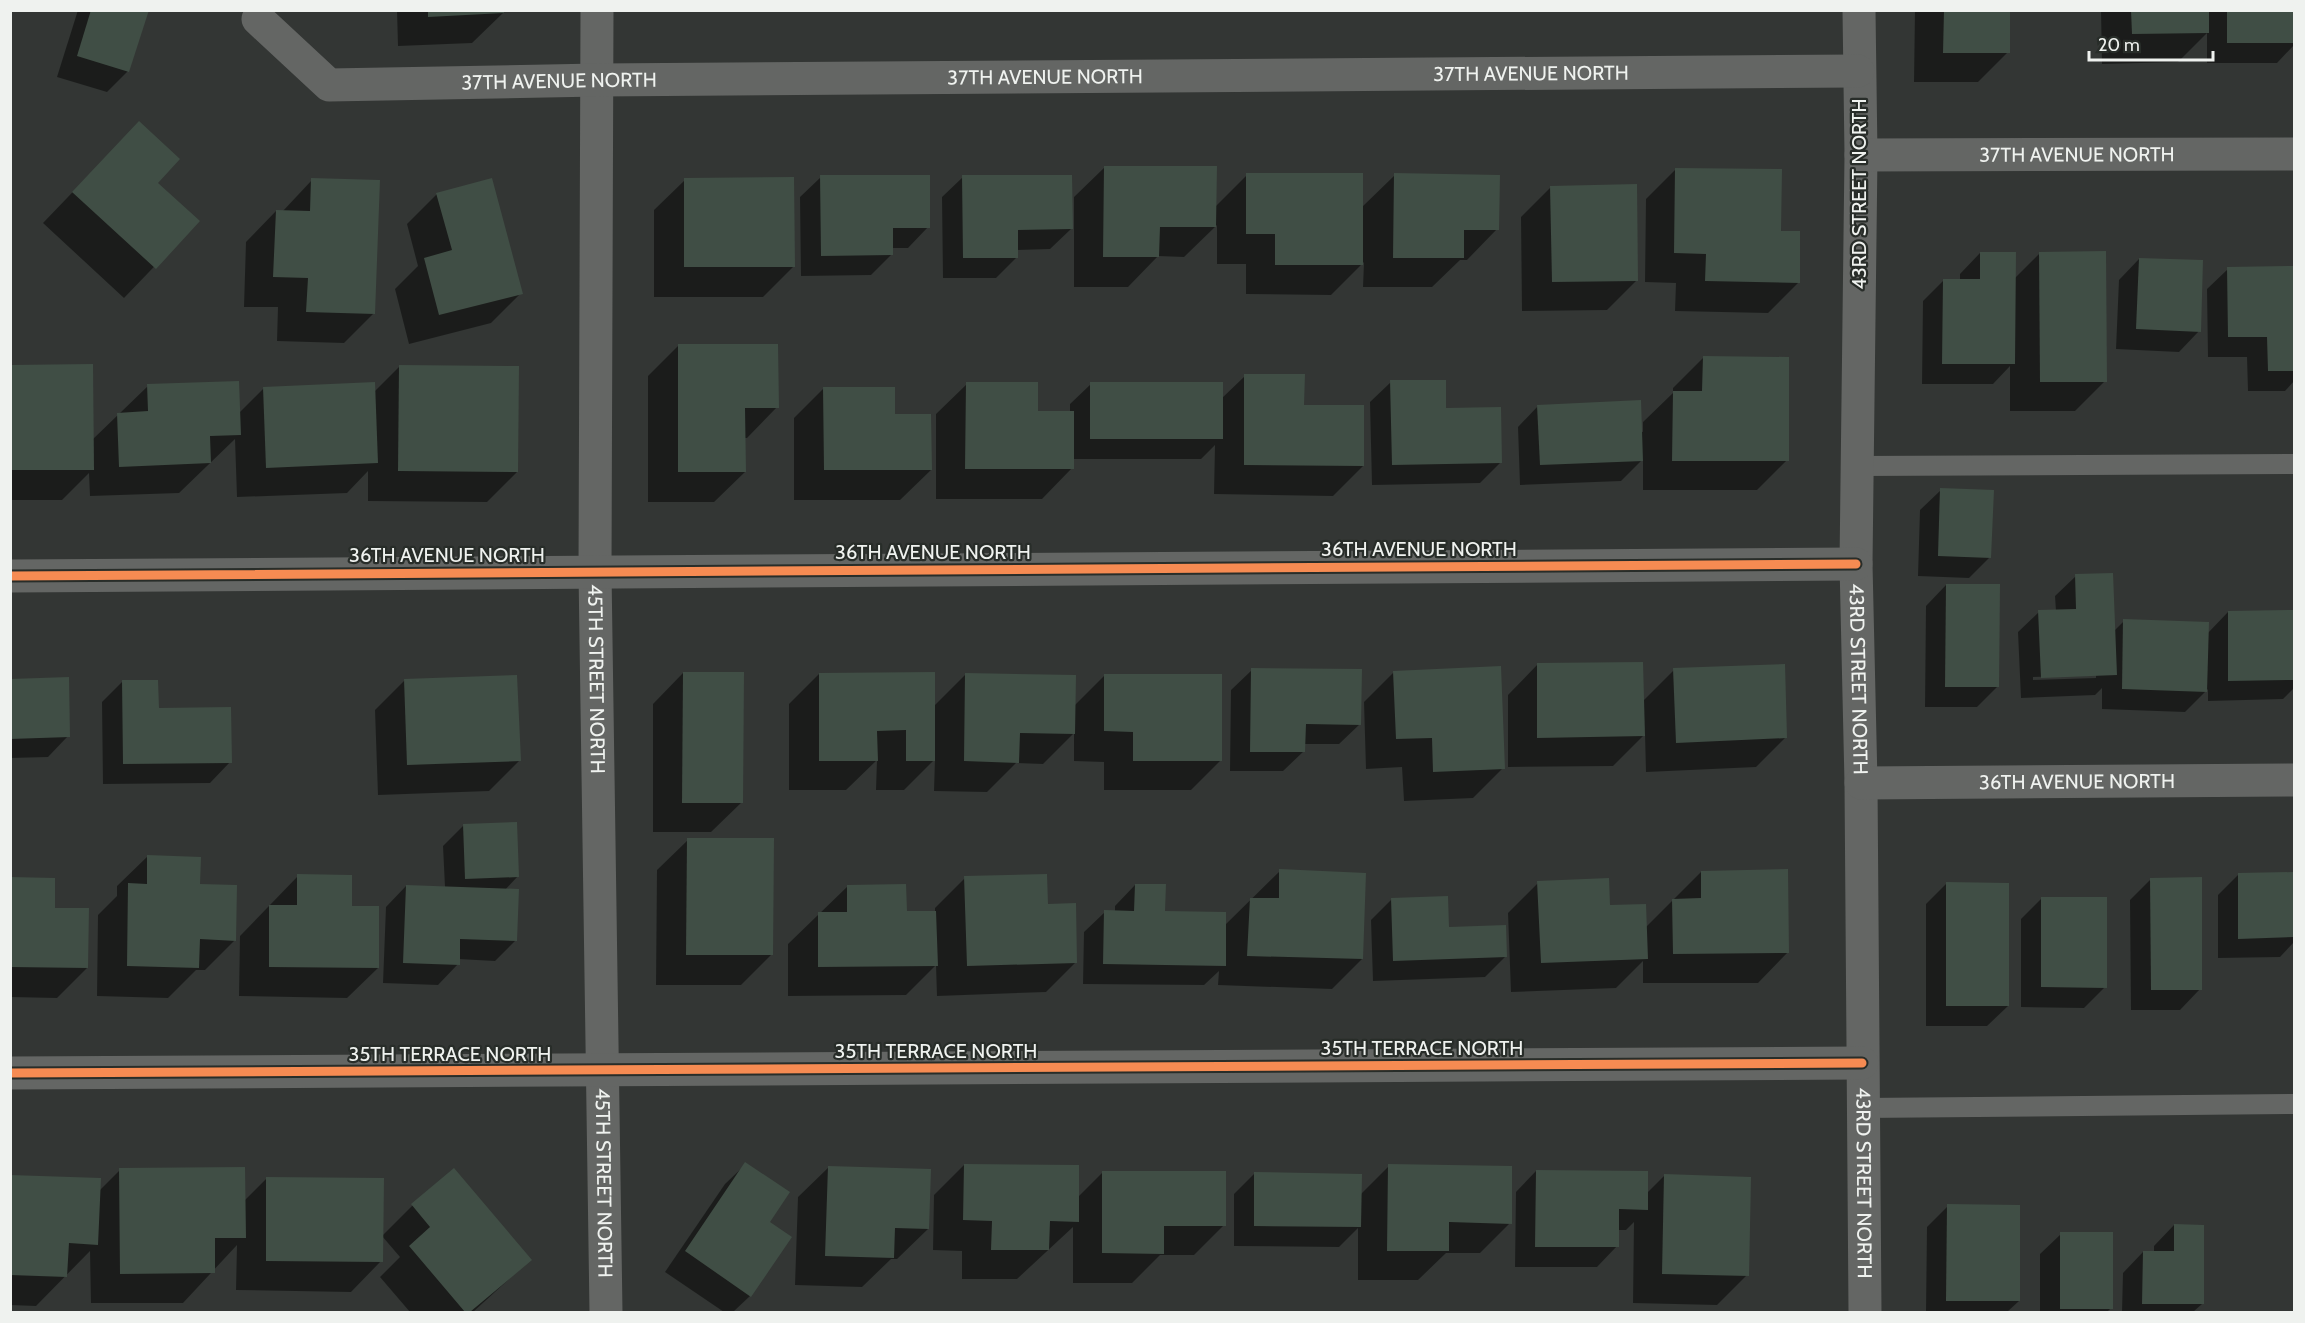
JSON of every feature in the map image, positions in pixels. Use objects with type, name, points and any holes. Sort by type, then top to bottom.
[{"type":"street","name":"45TH STREET NORTH","points":[[597,10],[595,572],[606,1312]]},
{"type":"street","name":"43RD STREET NORTH","points":[[1859,10],[1858,71],[1861,155],[1856,564],[1861,783],[1864,1312]]},
{"type":"street","name":"37TH AVENUE NORTH","points":[[258,19],[329,85],[598,80],[1858,71]]},
{"type":"street","name":"37TH AVENUE NORTH","points":[[1861,155],[2295,154]]},
{"type":"street","name":"36TH AVENUE NORTH","points":[[10,576],[1856,564]]},
{"type":"street","name":"36TH AVENUE NORTH","points":[[1861,783],[2295,780]]},
{"type":"street","name":"35TH TERRACE NORTH","points":[[10,1073],[1862,1063]]},
{"type":"lane","points":[[1858,465],[2295,464]]},
{"type":"lane","points":[[1862,1108],[2295,1104]]},
{"type":"building","points":[[91,10],[149,10],[129,72],[77,56]]},
{"type":"building","points":[[428,10],[504,10],[504,13],[428,17]]},
{"type":"building","points":[[1944,10],[2010,10],[2010,53],[1943,53]]},
{"type":"building","points":[[2131,10],[2209,10],[2209,33],[2132,34]]},
{"type":"building","points":[[2227,10],[2294,10],[2294,43],[2227,43]]},
{"type":"building","points":[[139,121],[180,159],[158,183],[200,221],[156,269],[72,192]]},
{"type":"building","points":[[1104,166],[1217,166],[1216,227],[1160,227],[1159,257],[1103,257]]},
{"type":"building","points":[[1675,168],[1782,169],[1781,231],[1800,231],[1800,283],[1705,281],[1706,254],[1674,253]]},
{"type":"building","points":[[1246,173],[1363,173],[1363,265],[1275,265],[1275,234],[1246,234]]},
{"type":"building","points":[[1394,173],[1500,175],[1499,230],[1464,230],[1464,258],[1393,258]]},
{"type":"building","points":[[820,175],[930,175],[930,228],[893,228],[893,255],[821,256]]},
{"type":"building","points":[[962,175],[1072,175],[1073,229],[1018,230],[1018,258],[963,258]]},
{"type":"building","points":[[794,177],[795,267],[684,267],[684,178]]},
{"type":"building","points":[[311,178],[380,180],[375,314],[306,312],[308,278],[273,277],[276,210],[310,211]]},
{"type":"building","points":[[492,178],[523,294],[439,315],[424,258],[452,250],[436,193]]},
{"type":"building","points":[[1637,184],[1638,281],[1552,282],[1550,186]]},
{"type":"building","points":[[2106,251],[2107,382],[2040,382],[2039,252]]},
{"type":"building","points":[[1980,252],[2016,252],[2015,364],[1942,364],[1943,279],[1980,279]]},
{"type":"building","points":[[2139,258],[2203,260],[2201,332],[2136,329]]},
{"type":"building","points":[[2294,266],[2294,371],[2268,371],[2267,337],[2228,337],[2227,267]]},
{"type":"building","points":[[678,344],[778,344],[779,408],[745,408],[746,472],[678,472]]},
{"type":"building","points":[[1703,356],[1789,357],[1789,461],[1672,461],[1673,391],[1702,391]]},
{"type":"building","points":[[93,364],[94,470],[10,470],[10,365]]},
{"type":"building","points":[[399,365],[519,366],[518,472],[398,471]]},
{"type":"building","points":[[1244,374],[1305,374],[1304,405],[1364,405],[1364,466],[1244,465]]},
{"type":"building","points":[[1390,380],[1446,380],[1446,408],[1501,407],[1502,463],[1392,465]]},
{"type":"building","points":[[239,381],[241,435],[210,436],[211,463],[119,467],[117,413],[148,411],[147,384]]},
{"type":"building","points":[[375,382],[378,463],[266,468],[263,387]]},
{"type":"building","points":[[966,382],[1038,382],[1038,411],[1074,411],[1074,469],[965,469]]},
{"type":"building","points":[[1090,382],[1223,382],[1223,439],[1090,439]]},
{"type":"building","points":[[823,387],[895,387],[895,414],[931,414],[932,470],[824,470]]},
{"type":"building","points":[[1641,400],[1643,461],[1540,465],[1537,405]]},
{"type":"building","points":[[1940,488],[1994,490],[1991,558],[1938,556]]},
{"type":"building","points":[[2113,573],[2117,675],[2041,678],[2038,610],[2076,609],[2075,574]]},
{"type":"building","points":[[1946,584],[2000,584],[1999,687],[1945,687]]},
{"type":"building","points":[[2294,610],[2294,680],[2228,681],[2228,611]]},
{"type":"building","points":[[2123,619],[2209,622],[2207,692],[2122,689]]},
{"type":"building","points":[[1643,662],[1645,736],[1537,738],[1537,663]]},
{"type":"building","points":[[1785,664],[1787,738],[1676,743],[1673,668]]},
{"type":"building","points":[[1501,666],[1505,769],[1433,772],[1432,738],[1396,739],[1393,671]]},
{"type":"building","points":[[1251,668],[1362,669],[1361,725],[1306,724],[1305,752],[1250,752]]},
{"type":"building","points":[[683,672],[744,672],[743,803],[682,803]]},
{"type":"building","points":[[935,672],[935,761],[906,761],[906,730],[877,731],[878,761],[819,761],[819,673]]},
{"type":"building","points":[[965,673],[1076,675],[1075,734],[1020,733],[1019,763],[964,761]]},
{"type":"building","points":[[1104,674],[1222,674],[1222,761],[1133,761],[1133,732],[1104,731]]},
{"type":"building","points":[[517,675],[521,761],[407,765],[404,679]]},
{"type":"building","points":[[69,677],[70,737],[10,739],[10,679]]},
{"type":"building","points":[[122,680],[158,680],[159,708],[231,707],[232,763],[123,764]]},
{"type":"building","points":[[517,822],[519,877],[465,879],[463,824]]},
{"type":"building","points":[[687,838],[774,838],[773,955],[686,955]]},
{"type":"building","points":[[147,855],[201,857],[200,884],[237,885],[236,941],[200,939],[199,968],[127,966],[128,883],[147,884]]},
{"type":"building","points":[[1279,869],[1366,873],[1363,959],[1247,956],[1250,898],[1279,898]]},
{"type":"building","points":[[1788,869],[1789,953],[1673,954],[1672,899],[1701,898],[1701,871]]},
{"type":"building","points":[[2294,872],[2294,937],[2238,939],[2238,873]]},
{"type":"building","points":[[297,874],[352,875],[352,906],[379,906],[379,968],[269,967],[269,905],[297,905]]},
{"type":"building","points":[[1047,874],[1048,904],[1076,903],[1077,963],[967,966],[964,876]]},
{"type":"building","points":[[10,877],[55,878],[55,908],[89,908],[88,968],[10,967]]},
{"type":"building","points":[[2202,877],[2202,990],[2151,990],[2150,878]]},
{"type":"building","points":[[1609,878],[1610,905],[1646,904],[1648,959],[1541,963],[1537,881]]},
{"type":"building","points":[[1946,882],[2009,883],[2009,1006],[1946,1006]]},
{"type":"building","points":[[906,884],[907,911],[936,911],[938,966],[818,967],[818,912],[847,912],[847,885]]},
{"type":"building","points":[[1135,884],[1166,884],[1165,911],[1226,912],[1226,966],[1103,964],[1104,910],[1134,911]]},
{"type":"building","points":[[406,885],[519,889],[517,941],[460,939],[460,965],[403,963]]},
{"type":"building","points":[[1448,896],[1449,927],[1506,925],[1507,957],[1393,961],[1391,898]]},
{"type":"building","points":[[2041,897],[2107,897],[2107,988],[2041,987]]},
{"type":"building","points":[[745,1162],[790,1192],[770,1222],[792,1237],[751,1297],[685,1251]]},
{"type":"building","points":[[964,1164],[1079,1165],[1079,1222],[1050,1221],[1049,1250],[991,1250],[992,1221],[963,1220]]},
{"type":"building","points":[[1388,1164],[1512,1166],[1512,1224],[1449,1222],[1449,1251],[1387,1251]]},
{"type":"building","points":[[828,1166],[931,1169],[929,1229],[895,1228],[894,1258],[825,1256]]},
{"type":"building","points":[[245,1167],[246,1238],[215,1238],[215,1273],[120,1274],[119,1168]]},
{"type":"building","points":[[454,1168],[532,1260],[470,1312],[465,1312],[409,1246],[430,1227],[411,1204]]},
{"type":"building","points":[[1536,1170],[1648,1171],[1648,1210],[1619,1209],[1619,1247],[1535,1247]]},
{"type":"building","points":[[1102,1171],[1226,1171],[1226,1226],[1164,1226],[1164,1254],[1102,1253]]},
{"type":"building","points":[[1254,1172],[1362,1174],[1361,1227],[1254,1226]]},
{"type":"building","points":[[1664,1174],[1751,1177],[1749,1276],[1662,1274]]},
{"type":"building","points":[[10,1175],[101,1178],[98,1245],[69,1243],[67,1277],[10,1275]]},
{"type":"building","points":[[266,1177],[384,1178],[383,1262],[266,1261]]},
{"type":"building","points":[[1947,1204],[2020,1205],[2020,1301],[1946,1301]]},
{"type":"building","points":[[2174,1224],[2204,1225],[2204,1304],[2142,1304],[2143,1251],[2174,1251]]},
{"type":"building","points":[[2060,1232],[2113,1232],[2113,1309],[2060,1309]]},
{"type":"cycle path","points":[[10,576],[1856,564]]},
{"type":"cycle path","points":[[10,1073],[1862,1063]]}]
